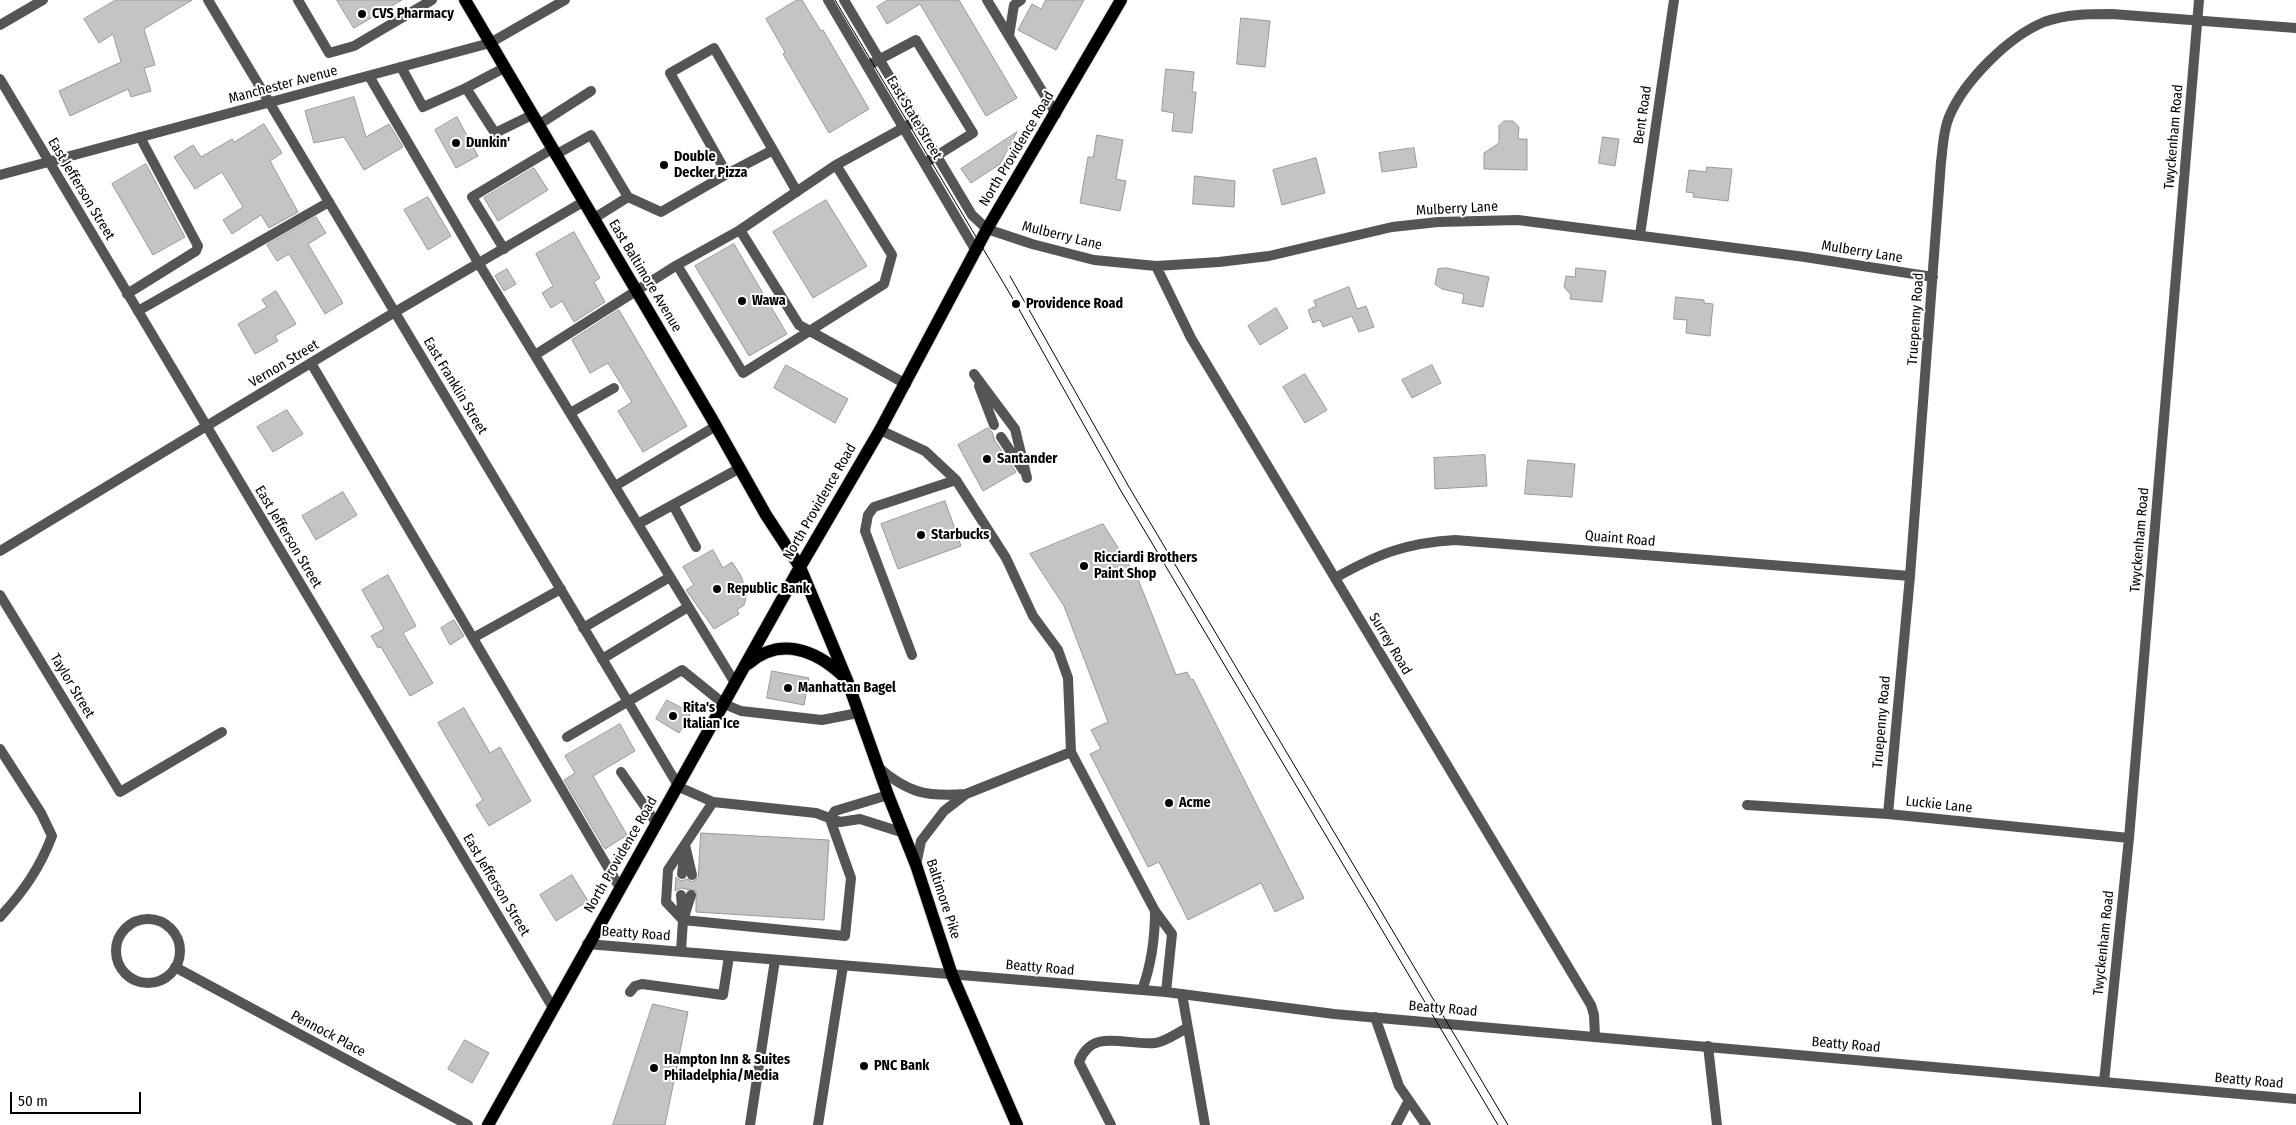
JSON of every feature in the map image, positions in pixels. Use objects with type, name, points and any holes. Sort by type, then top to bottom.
[{"type":"main road","name":"East Baltimore Avenue","points":[[465,0],[716,426],[766,515],[800,567],[847,680]]},
{"type":"main road","name":"North Providence Road","points":[[488,1125],[587,944],[678,787],[800,567],[906,384],[987,229],[1056,114],[1120,0]]},
{"type":"main road","points":[[744,667],[758,655],[791,648],[814,654],[828,662],[847,680]]},
{"type":"main road","name":"Baltimore Pike","points":[[847,680],[877,766],[916,865],[920,884],[952,975],[1018,1125]]},
{"type":"street","points":[[0,25],[43,0]]},
{"type":"street","name":"East Franklin Street","points":[[208,0],[678,787]]},
{"type":"street","points":[[298,0],[329,53],[354,46],[432,0]]},
{"type":"street","name":"Manchester Avenue","points":[[0,175],[48,160],[270,103],[490,43],[564,0]]},
{"type":"street","name":"East State Street","points":[[828,0],[976,251]]},
{"type":"street","name":"East State Street","points":[[844,0],[972,215],[987,229]]},
{"type":"street","points":[[987,0],[1056,114]]},
{"type":"street","points":[[1009,36],[1014,5],[1021,0]]},
{"type":"street","name":"Bent Road","points":[[1640,234],[1674,0]]},
{"type":"street","name":"Twyckenham Road","points":[[2104,1082],[2128,838],[2200,0]]},
{"type":"street","name":"Truepenny Road","points":[[1888,814],[1910,576],[1941,162],[1948,119],[1965,90],[1993,57],[2006,46],[2043,23],[2060,18],[2086,14],[2112,14],[2198,19],[2296,28]]},
{"type":"street","points":[[867,66],[916,40],[973,133],[925,164]]},
{"type":"street","points":[[727,174],[670,73],[714,48],[797,192]]},
{"type":"street","points":[[402,67],[423,107],[466,88],[504,68]]},
{"type":"street","points":[[369,76],[479,264],[735,683]]},
{"type":"street","name":"East Jefferson Street","points":[[0,79],[553,1008]]},
{"type":"street","points":[[466,88],[495,133],[535,120],[591,91]]},
{"type":"street","points":[[535,355],[677,265],[740,230],[836,165],[916,121]]},
{"type":"street","points":[[504,249],[472,197],[554,152],[591,135],[628,197],[661,212],[773,150]]},
{"type":"street","points":[[127,294],[196,251],[198,246],[140,137]]},
{"type":"street","points":[[677,265],[743,373],[884,284],[892,255],[836,165]]},
{"type":"street","points":[[594,219],[628,197]]},
{"type":"street","points":[[138,311],[329,202]]},
{"type":"street","name":"Vernon Street","points":[[0,551],[395,312],[583,202]]},
{"type":"street","name":"Mulberry Lane","points":[[987,229],[1032,244],[1094,260],[1156,266],[1219,262],[1269,256],[1392,227],[1438,222],[1518,220],[1640,234],[1933,277]]},
{"type":"street","points":[[740,230],[799,325],[906,384]]},
{"type":"street","name":"Surrey Road","points":[[1156,266],[1191,338],[1591,1005],[1594,1015],[1595,1036]]},
{"type":"street","points":[[311,363],[620,888]]},
{"type":"street","points":[[994,425],[974,374],[1015,430],[1027,478],[1002,437]]},
{"type":"street","points":[[570,413],[614,388]]},
{"type":"street","points":[[615,486],[716,426]]},
{"type":"street","points":[[880,430],[925,451],[956,480],[1006,558],[1033,616],[1058,650],[1068,678],[1071,752],[1155,910],[1172,934],[1166,992]]},
{"type":"street","points":[[638,524],[740,468]]},
{"type":"street","points":[[912,655],[865,531],[868,515],[874,507],[956,480]]},
{"type":"street","points":[[673,505],[696,547]]},
{"type":"street","name":"Quaint Road","points":[[1335,578],[1373,557],[1396,549],[1423,542],[1454,540],[1910,576]]},
{"type":"street","points":[[583,628],[670,577]]},
{"type":"street","points":[[473,638],[561,589]]},
{"type":"street","name":"Taylor Street","points":[[0,595],[120,792],[222,732]]},
{"type":"street","points":[[602,659],[688,607]]},
{"type":"street","points":[[567,737],[682,670],[724,704],[741,711],[822,720],[858,713]]},
{"type":"street","points":[[0,749],[41,813],[52,836],[44,857],[21,894],[0,917]]},
{"type":"street","points":[[916,865],[921,841],[944,811],[966,794],[1071,752]]},
{"type":"street","points":[[877,766],[896,783],[912,791],[938,796],[966,794]]},
{"type":"street","points":[[621,772],[657,824]]},
{"type":"street","points":[[678,787],[712,802],[816,813],[840,822],[860,819],[904,833]]},
{"type":"street","points":[[830,819],[835,811],[888,795]]},
{"type":"street","points":[[712,802],[668,870],[666,902],[683,920],[845,936],[851,878],[830,819]]},
{"type":"street","name":"Luckie Lane","points":[[1747,805],[1888,814],[2128,838]]},
{"type":"street","points":[[685,845],[687,875]]},
{"type":"street","points":[[680,951],[686,895]]},
{"type":"street","points":[[1142,990],[1150,968],[1155,938],[1155,910]]},
{"type":"street","points":[[138,920],[156,920],[166,926],[175,934],[179,944],[180,956],[176,968],[164,979],[154,983],[143,983],[129,977],[117,960],[116,949],[120,936],[126,927],[138,920]]},
{"type":"street","name":"Beatty Road","points":[[587,944],[1166,992],[1334,1014],[2296,1099]]},
{"type":"street","points":[[630,992],[635,986],[642,984],[723,995],[729,956]]},
{"type":"street","points":[[750,1125],[775,960]]},
{"type":"street","points":[[818,1125],[843,966]]},
{"type":"street","name":"Pennock Place","points":[[176,968],[468,1125]]},
{"type":"street","points":[[1182,994],[1205,1125]]},
{"type":"street","points":[[1375,1017],[1391,1068],[1408,1102],[1426,1125]]},
{"type":"street","points":[[1111,1125],[1079,1062],[1083,1050],[1098,1040],[1156,1043],[1187,1028]]},
{"type":"street","points":[[1708,1046],[1717,1125]]},
{"type":"street","points":[[1396,1125],[1408,1102]]},
{"type":"building","points":[[116,0],[192,0],[144,29],[155,65],[144,68],[151,91],[131,97],[128,89],[70,116],[59,91],[121,62],[113,34],[99,43],[84,19]]},
{"type":"building","name":"CVS Pharmacy","points":[[337,0],[402,0],[354,28]]},
{"type":"building","points":[[797,0],[802,0],[821,31],[823,30],[869,109],[829,133],[783,54],[785,52],[766,19]]},
{"type":"building","points":[[888,0],[959,0],[1017,98],[986,116],[920,4],[887,24],[877,7]]},
{"type":"building","points":[[1046,0],[1084,0],[1056,50],[1018,30],[1032,4],[1041,9]]},
{"type":"building","points":[[1241,18],[1270,21],[1265,67],[1237,64]]},
{"type":"building","points":[[1166,69],[1194,72],[1192,92],[1196,92],[1192,133],[1172,131],[1174,113],[1162,111]]},
{"type":"building","points":[[354,97],[366,137],[389,124],[403,147],[364,170],[344,137],[314,143],[305,111]]},
{"type":"building","name":"Dunkin'","points":[[457,117],[478,156],[456,168],[435,130]]},
{"type":"building","points":[[1504,121],[1513,121],[1519,127],[1518,139],[1527,139],[1527,170],[1484,169],[1484,153],[1499,143],[1499,126]]},
{"type":"building","points":[[264,124],[282,153],[270,161],[298,212],[269,228],[261,215],[232,234],[223,220],[243,207],[222,172],[195,189],[174,157],[193,145],[201,157],[232,139],[234,142]]},
{"type":"building","points":[[1017,132],[1000,164],[971,183],[961,169]]},
{"type":"building","points":[[1097,135],[1123,140],[1116,179],[1126,181],[1120,211],[1080,203],[1088,157],[1093,157]]},
{"type":"building","points":[[1603,137],[1619,139],[1615,166],[1599,163]]},
{"type":"building","points":[[1414,148],[1417,167],[1382,172],[1379,153]]},
{"type":"building","points":[[1316,158],[1325,193],[1282,205],[1273,170]]},
{"type":"building","points":[[146,164],[185,237],[153,255],[112,184]]},
{"type":"building","points":[[1707,167],[1732,169],[1728,201],[1693,197],[1694,193],[1686,192],[1689,170],[1706,172]]},
{"type":"building","points":[[534,168],[548,190],[498,221],[484,198]]},
{"type":"building","points":[[1195,176],[1235,181],[1234,207],[1193,204]]},
{"type":"building","points":[[428,197],[451,236],[428,250],[404,210]]},
{"type":"building","points":[[826,200],[867,266],[813,298],[773,232]]},
{"type":"building","points":[[316,217],[326,233],[308,244],[343,303],[325,314],[289,254],[277,261],[267,245]]},
{"type":"building","points":[[574,232],[600,278],[594,282],[605,302],[574,322],[562,301],[551,308],[542,293],[553,286],[536,254]]},
{"type":"building","points":[[734,244],[787,334],[749,356],[695,266]]},
{"type":"building","points":[[1446,268],[1489,277],[1483,307],[1462,303],[1464,294],[1442,289],[1435,284],[1438,269]]},
{"type":"building","points":[[1576,268],[1606,271],[1602,302],[1570,299],[1571,295],[1564,287],[1566,276],[1575,277]]},
{"type":"building","points":[[507,269],[516,284],[504,291],[495,276]]},
{"type":"building","points":[[1349,287],[1357,309],[1366,306],[1374,327],[1359,332],[1352,316],[1323,327],[1320,320],[1313,323],[1308,310],[1316,306],[1314,301]]},
{"type":"building","points":[[276,291],[296,324],[275,336],[278,341],[255,354],[238,324],[267,307],[262,300]]},
{"type":"building","points":[[1676,297],[1704,300],[1704,303],[1713,304],[1710,336],[1686,333],[1687,320],[1674,319]]},
{"type":"building","points":[[1276,308],[1288,328],[1260,345],[1248,326]]},
{"type":"building","points":[[619,310],[687,426],[643,452],[618,411],[632,402],[608,363],[590,373],[572,340]]},
{"type":"building","points":[[786,365],[848,399],[835,423],[774,388]]},
{"type":"building","points":[[1432,365],[1441,383],[1412,398],[1402,380]]},
{"type":"building","points":[[1305,374],[1327,410],[1305,423],[1283,387]]},
{"type":"building","points":[[287,410],[303,434],[273,452],[257,427]]},
{"type":"building","name":"Santander","points":[[988,428],[1016,472],[983,491],[958,445]]},
{"type":"building","points":[[1485,455],[1487,486],[1435,489],[1434,458]]},
{"type":"building","points":[[1528,460],[1575,464],[1572,497],[1525,494]]},
{"type":"building","points":[[343,492],[357,515],[316,540],[302,516]]},
{"type":"building","name":"Starbucks","points":[[945,501],[961,546],[898,569],[881,524]]},
{"type":"building","points":[[1103,524],[1138,579],[1176,675],[1187,672],[1191,680],[1193,679],[1304,898],[1275,912],[1261,883],[1188,920],[1159,862],[1148,867],[1090,754],[1101,749],[1091,730],[1108,722],[1064,606],[1030,554]]},
{"type":"building","name":"Republic Bank","points":[[713,550],[723,568],[732,562],[741,576],[747,594],[744,605],[737,610],[739,614],[714,629],[686,590],[694,585],[683,567]]},
{"type":"building","points":[[388,575],[416,626],[403,633],[433,683],[410,696],[381,647],[378,648],[371,636],[384,629],[362,590]]},
{"type":"building","points":[[454,620],[464,636],[450,645],[441,628]]},
{"type":"building","name":"Manhattan Bagel","points":[[772,671],[809,678],[804,705],[767,698]]},
{"type":"building","name":"Rita's Italian Ice","points":[[667,700],[691,713],[679,733],[656,719]]},
{"type":"building","points":[[464,708],[490,753],[500,747],[531,801],[489,826],[476,805],[483,800],[438,723]]},
{"type":"building","points":[[620,724],[635,751],[593,776],[627,835],[605,849],[564,780],[575,773],[565,756]]},
{"type":"building","points":[[701,833],[829,840],[824,920],[696,912],[696,891],[681,888],[675,891],[676,877],[681,881],[687,879],[693,882],[698,877]]},
{"type":"building","points":[[572,875],[588,901],[556,921],[540,895]]},
{"type":"building","name":"Hampton Inn & Suites Philadelphia/Media","points":[[653,1004],[688,1012],[665,1125],[613,1125]]},
{"type":"building","points":[[465,1040],[489,1053],[472,1083],[448,1069]]},
{"type":"tram line","points":[[835,0],[1016,304],[1121,491],[1498,1125]]},
{"type":"tram line","points":[[1010,276],[1129,487],[1508,1125]]},
{"type":"place","name":"CVS Pharmacy","points":[[362,14]]},
{"type":"place","name":"Dunkin'","points":[[456,143]]},
{"type":"place","name":"Double Decker Pizza","points":[[664,165]]},
{"type":"place","name":"Wawa","points":[[742,301]]},
{"type":"place","name":"Providence Road","points":[[1016,304]]},
{"type":"place","name":"Santander","points":[[987,459]]},
{"type":"place","name":"Starbucks","points":[[921,535]]},
{"type":"place","name":"Ricciardi Brothers Paint Shop","points":[[1084,566]]},
{"type":"place","name":"Republic Bank","points":[[717,589]]},
{"type":"place","name":"Manhattan Bagel","points":[[788,688]]},
{"type":"place","name":"Rita's Italian Ice","points":[[673,716]]},
{"type":"place","name":"Acme","points":[[1169,803]]},
{"type":"place","name":"PNC Bank","points":[[864,1066]]},
{"type":"place","name":"Hampton Inn & Suites Philadelphia/Media","points":[[654,1068]]}]
